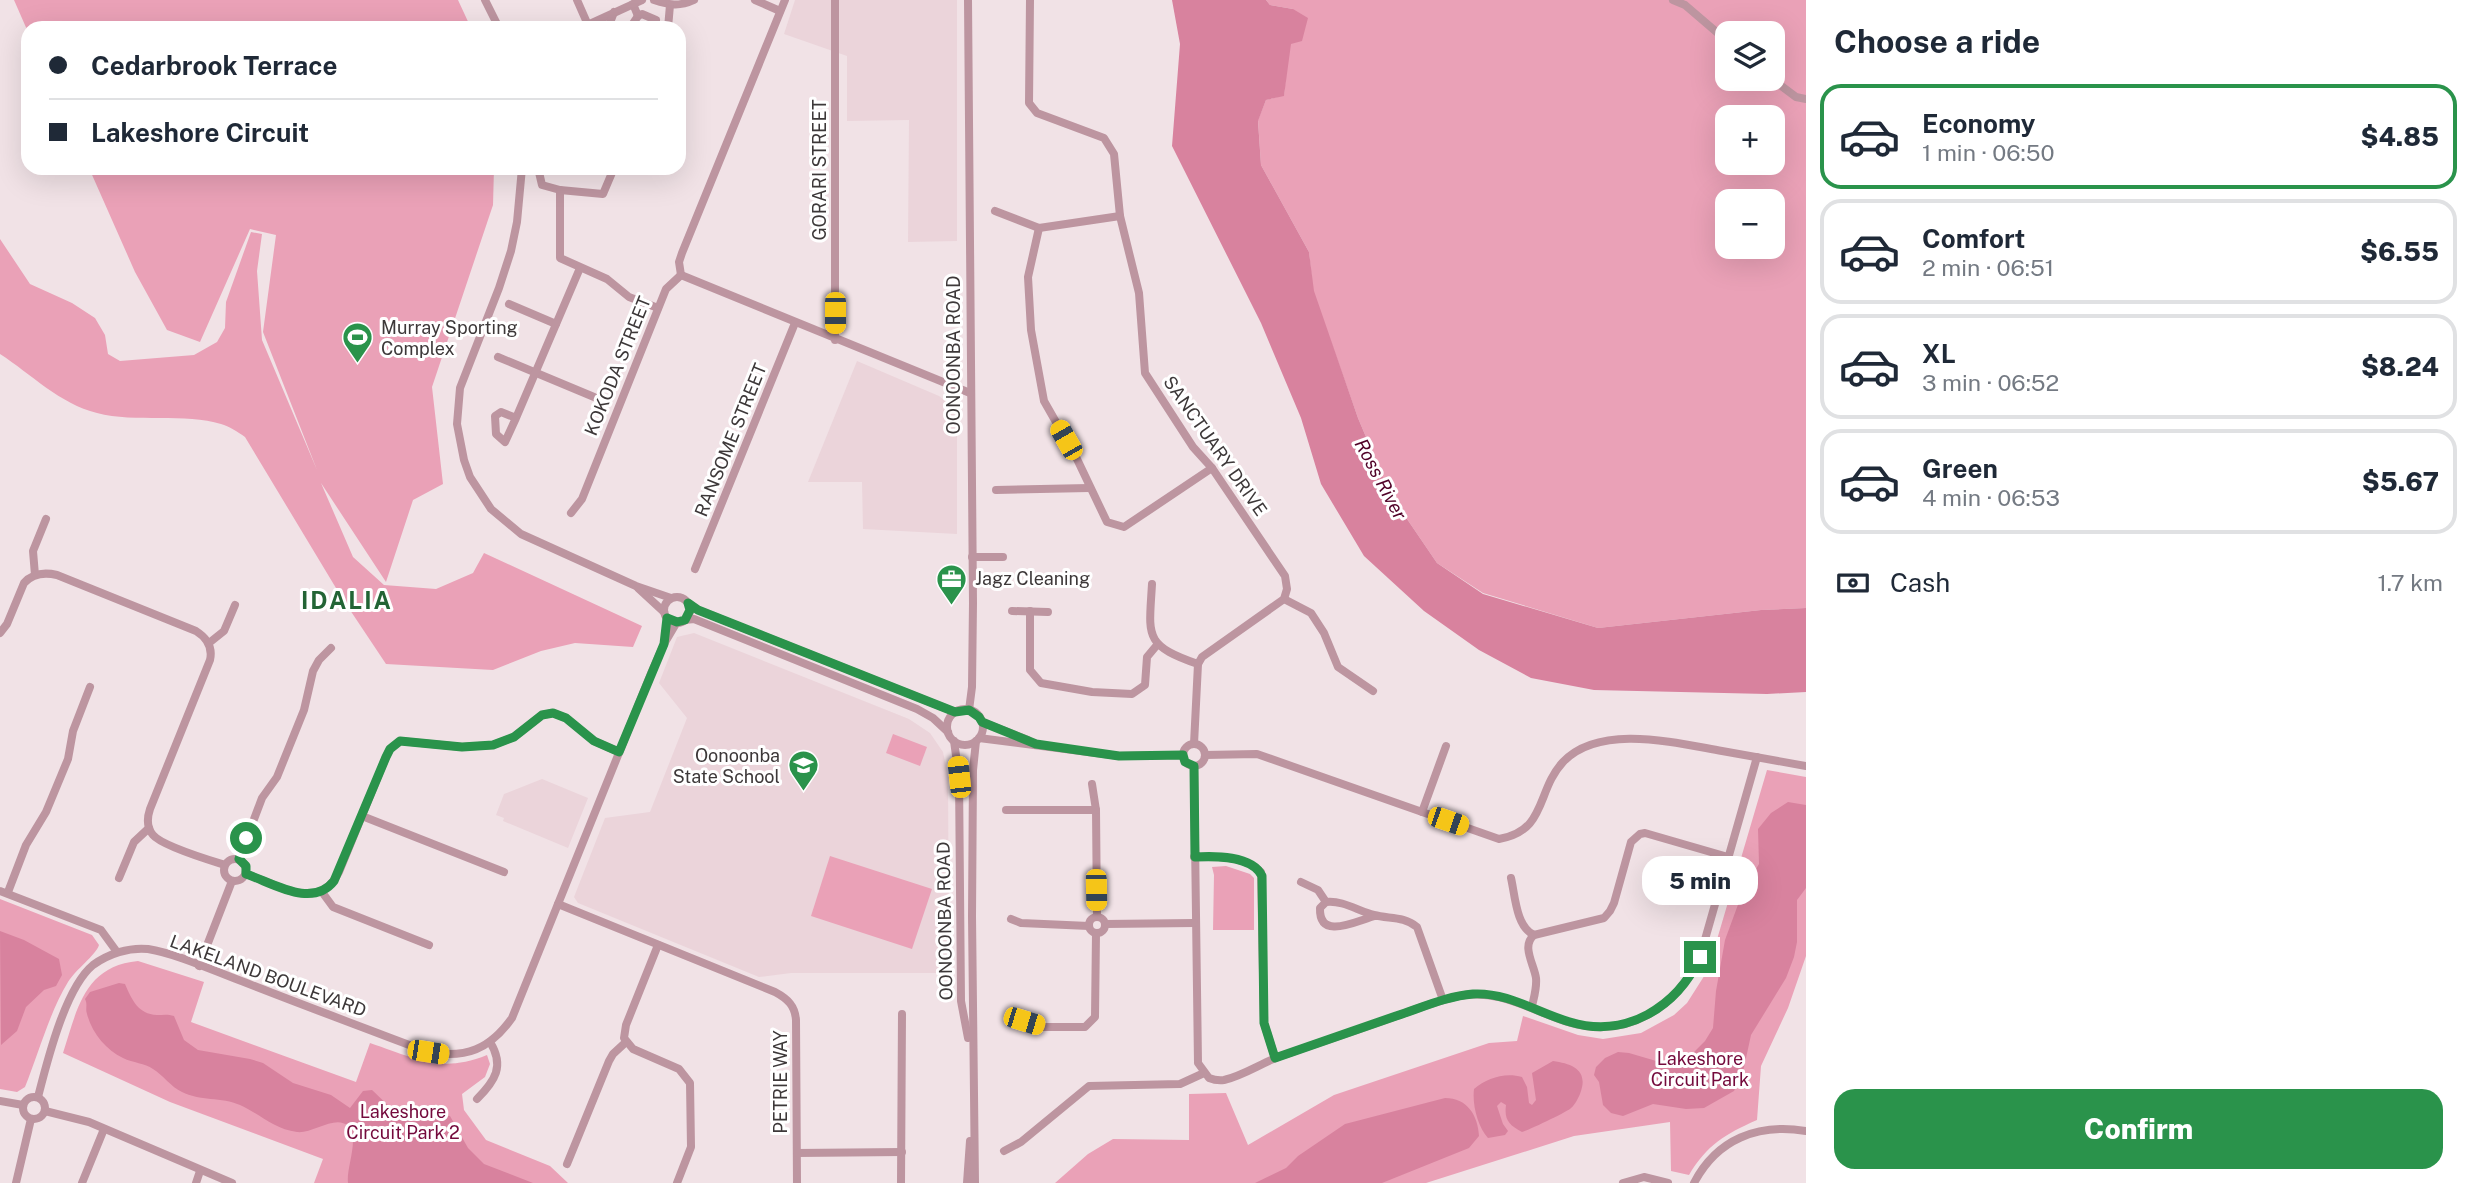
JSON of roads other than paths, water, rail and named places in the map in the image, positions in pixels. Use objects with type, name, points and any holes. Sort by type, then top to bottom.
[{"type":"street","points":[[485,0],[496,21]]},
{"type":"street","points":[[577,0],[583,21]]},
{"type":"street","points":[[595,21],[626,4],[642,0]]},
{"type":"street","points":[[654,0],[670,5],[694,0]]},
{"type":"street","points":[[755,0],[780,11]]},
{"type":"street","name":"KOKODA STREET","points":[[571,513],[582,499],[668,285],[681,275],[679,262],[682,253],[785,0]]},
{"type":"street","name":"GORARI STREET","points":[[835,0],[835,340]]},
{"type":"street","name":"OONOONBA ROAD","points":[[968,0],[972,557],[972,687],[969,710]]},
{"type":"street","name":"SANCTUARY DRIVE","points":[[1030,0],[1029,103],[1037,113],[1104,138],[1114,154],[1121,216],[1139,293],[1145,373],[1193,447],[1212,468],[1284,576],[1287,589],[1284,599]]},
{"type":"street","points":[[1673,0],[1685,5],[1715,31]]},
{"type":"street","points":[[626,4],[638,16],[656,20]]},
{"type":"street","points":[[669,21],[670,5]]},
{"type":"street","points":[[611,21],[614,12]]},
{"type":"street","points":[[634,21],[638,16]]},
{"type":"street","points":[[1785,89],[1796,97],[1806,99]]},
{"type":"street","points":[[521,175],[517,222],[510,251],[499,288],[460,388],[457,424],[470,477],[479,494],[506,524],[532,540],[636,586],[671,598],[682,598],[698,610],[955,712],[969,710],[982,722],[1036,744]]},
{"type":"street","points":[[540,175],[542,185],[560,190],[603,194],[611,175]]},
{"type":"street","points":[[560,190],[560,258],[607,279],[629,296],[658,308]]},
{"type":"street","points":[[995,211],[1039,228],[1121,216]]},
{"type":"street","points":[[1039,228],[1028,277],[1031,330],[1044,401],[1077,458],[1107,522],[1124,527],[1212,468]]},
{"type":"street","points":[[516,418],[580,268]]},
{"type":"street","points":[[681,275],[970,393]]},
{"type":"street","points":[[509,304],[556,324]]},
{"type":"street","name":"RANSOME STREET","points":[[695,569],[795,323]]},
{"type":"street","points":[[498,358],[594,397]]},
{"type":"street","points":[[996,490],[1089,488]]},
{"type":"street","points":[[35,575],[33,551],[46,520]]},
{"type":"street","points":[[972,557],[1003,557]]},
{"type":"street","points":[[0,633],[7,624],[24,583],[35,575],[57,575],[196,631],[209,643],[209,660],[148,816],[152,834],[164,843],[225,865]]},
{"type":"street","points":[[1152,584],[1149,630],[1157,645],[1174,656],[1198,664]]},
{"type":"street","points":[[636,586],[665,615],[681,621],[694,620],[917,709],[933,718],[954,741],[965,745],[977,739],[1119,756],[1183,755]]},
{"type":"street","points":[[665,615],[665,604],[671,598]]},
{"type":"street","points":[[1194,744],[1198,664],[1202,657],[1284,599],[1311,613],[1324,633],[1338,667],[1373,691]]},
{"type":"street","points":[[681,621],[690,610],[688,603]]},
{"type":"street","points":[[209,643],[224,631],[235,605]]},
{"type":"street","points":[[1012,611],[1048,612]]},
{"type":"street","points":[[1030,611],[1031,670],[1041,683],[1092,692],[1132,694],[1145,685],[1147,657],[1157,645]]},
{"type":"street","name":"LAKELAND BOULEVARD","points":[[664,644],[665,615]]},
{"type":"street","name":"LAKELAND BOULEVARD","points":[[117,952],[148,949],[428,1052],[462,1054],[490,1042],[505,1029],[512,1018],[664,644],[681,621]]},
{"type":"street","points":[[239,859],[262,798],[277,777],[304,710],[313,671],[331,648]]},
{"type":"street","points":[[38,1097],[52,1044],[74,991],[90,968],[117,952],[101,930],[4,892],[26,845],[46,812],[68,759],[73,731],[90,687]]},
{"type":"street","points":[[948,732],[948,720],[955,712]]},
{"type":"street","points":[[246,874],[303,894],[321,892],[334,881],[390,749],[400,741],[462,747],[493,745],[514,737],[542,715],[553,713],[566,718],[594,741],[619,752]]},
{"type":"street","points":[[977,739],[982,722]]},
{"type":"street","name":"OONOONBA ROAD","points":[[975,1183],[972,770],[977,739]]},
{"type":"street","points":[[1205,755],[1257,754],[1499,839],[1513,836],[1527,827],[1534,820],[1551,779],[1563,763],[1577,751],[1599,742],[1659,740],[1806,766]]},
{"type":"street","name":"OONOONBA ROAD","points":[[954,741],[959,777],[961,1001],[972,1058]]},
{"type":"street","points":[[1194,744],[1200,746],[1205,755],[1203,761],[1194,766],[1185,762],[1183,755],[1185,749],[1194,744]]},
{"type":"street","points":[[1422,812],[1446,746]]},
{"type":"street","points":[[1194,766],[1194,923],[1198,1063],[1203,1073],[1215,1080],[1222,1080],[1275,1058],[1443,1000],[1476,994],[1493,995],[1532,1006],[1583,1026],[1606,1027],[1633,1022],[1668,1002],[1687,982],[1700,957],[1757,757]]},
{"type":"street","points":[[1092,784],[1096,810],[1097,917]]},
{"type":"street","points":[[1006,810],[1096,810]]},
{"type":"street","points":[[362,816],[504,872]]},
{"type":"street","points":[[119,878],[134,842],[149,828]]},
{"type":"street","points":[[1532,1006],[1536,979],[1529,940],[1534,935],[1604,918],[1614,903],[1631,842],[1640,834],[1645,833],[1728,857]]},
{"type":"street","points":[[1195,857],[1232,858],[1261,872],[1264,1023],[1275,1058]]},
{"type":"street","points":[[232,859],[239,859],[246,866],[246,874],[242,879],[232,881],[224,873],[225,865],[232,859]]},
{"type":"street","points":[[1511,878],[1521,921],[1528,933],[1534,935]]},
{"type":"street","points":[[199,966],[232,881]]},
{"type":"street","points":[[1301,882],[1318,890],[1326,902]]},
{"type":"street","points":[[321,892],[333,907],[429,945]]},
{"type":"street","points":[[1376,916],[1331,928],[1324,925],[1319,918],[1320,908],[1326,902],[1335,901],[1376,916],[1402,919],[1417,927],[1443,1000]]},
{"type":"street","name":"PETRIE WAY","points":[[558,904],[775,992],[793,1006],[796,1020],[797,1183]]},
{"type":"street","points":[[1097,917],[1102,918],[1105,924],[1101,932],[1096,933],[1091,932],[1089,926],[1092,919],[1097,917]]},
{"type":"street","points":[[1011,919],[1021,923],[1089,926]]},
{"type":"street","points":[[1105,924],[1194,923]]},
{"type":"street","points":[[1024,1021],[1040,1027],[1085,1027],[1096,1017],[1096,933]]},
{"type":"street","points":[[568,1164],[609,1061],[626,1042],[626,1025],[658,945]]},
{"type":"street","points":[[901,1183],[902,1014]]},
{"type":"street","points":[[477,1099],[488,1088],[498,1066],[497,1054],[490,1042]]},
{"type":"street","points":[[626,1042],[636,1051],[679,1069],[690,1083],[691,1147],[677,1183]]},
{"type":"street","points":[[1004,1151],[1021,1142],[1089,1086],[1180,1084],[1203,1073]]},
{"type":"street","points":[[30,1097],[38,1097],[45,1104],[45,1111],[41,1117],[31,1119],[25,1115],[23,1105],[30,1097]]},
{"type":"street","points":[[0,1101],[23,1105]]},
{"type":"street","name":"OONOONBA ROAD","points":[[967,1183],[973,1103]]},
{"type":"street","points":[[45,1111],[89,1122],[232,1183]]},
{"type":"street","points":[[16,1183],[31,1119]]},
{"type":"street","points":[[1694,1183],[1713,1155],[1743,1136],[1776,1128],[1806,1131]]},
{"type":"street","points":[[82,1183],[104,1129]]},
{"type":"street","points":[[797,1153],[902,1153]]},
{"type":"street","points":[[195,1183],[200,1171]]},
{"type":"street","points":[[1623,1183],[1644,1177],[1668,1183]]},
{"type":"water","name":"Ross River","points":[[1172,0],[1266,0],[1270,5],[1293,9],[1308,18],[1302,41],[1291,44],[1284,96],[1266,100],[1258,121],[1261,165],[1309,252],[1314,291],[1358,418],[1390,494],[1437,563],[1483,594],[1598,628],[1761,610],[1806,608],[1806,692],[1767,694],[1594,690],[1531,678],[1479,650],[1424,611],[1364,556],[1321,484],[1301,418],[1261,323],[1172,146],[1180,44]]},
{"type":"water","points":[[1788,802],[1806,805],[1806,888],[1797,900],[1797,942],[1786,978],[1751,1035],[1743,1072],[1734,1091],[1704,1108],[1686,1109],[1653,1104],[1623,1116],[1611,1113],[1603,1105],[1599,1082],[1594,1075],[1596,1067],[1605,1058],[1618,1052],[1663,1063],[1680,1061],[1705,1041],[1713,1028],[1725,940],[1743,891],[1759,864],[1758,829],[1771,813]]},
{"type":"water","points":[[0,931],[24,940],[59,959],[62,975],[56,986],[44,990],[26,1007],[17,1031],[1,1045]]},
{"type":"water","points":[[119,983],[125,984],[133,1001],[145,1012],[174,1016],[184,1040],[198,1050],[263,1063],[293,1083],[331,1095],[350,1108],[363,1091],[372,1090],[396,1112],[410,1119],[428,1120],[450,1116],[468,1148],[484,1164],[533,1183],[348,1183],[353,1138],[348,1126],[343,1123],[331,1123],[303,1132],[289,1130],[274,1125],[240,1105],[182,1092],[150,1067],[127,1060],[111,1050],[92,1028],[85,999],[90,992]]},
{"type":"water","points":[[1553,1061],[1567,1064],[1581,1074],[1582,1086],[1574,1105],[1556,1117],[1522,1132],[1508,1122],[1506,1105],[1501,1102],[1497,1106],[1508,1131],[1505,1135],[1488,1138],[1476,1115],[1474,1089],[1496,1077],[1522,1077],[1527,1087],[1529,1103],[1532,1105],[1536,1100],[1532,1073]]},
{"type":"water","points":[[1445,1098],[1465,1104],[1474,1115],[1479,1136],[1469,1148],[1382,1183],[1255,1183],[1286,1168],[1298,1156],[1345,1124]]},
{"type":"place","name":"Murray Sporting Complex","points":[[358,365]]},
{"type":"place","name":"Jagz Cleaning","points":[[952,606]]},
{"type":"place","name":"Oonoonba State School","points":[[803,793]]},
{"type":"district","name":"IDALIA","points":[[347,601]]},
{"type":"park label","name":"Lakeshore Circuit Park","points":[[1700,1069]]},
{"type":"park label","name":"Lakeshore Circuit Park 2","points":[[403,1122]]}]
